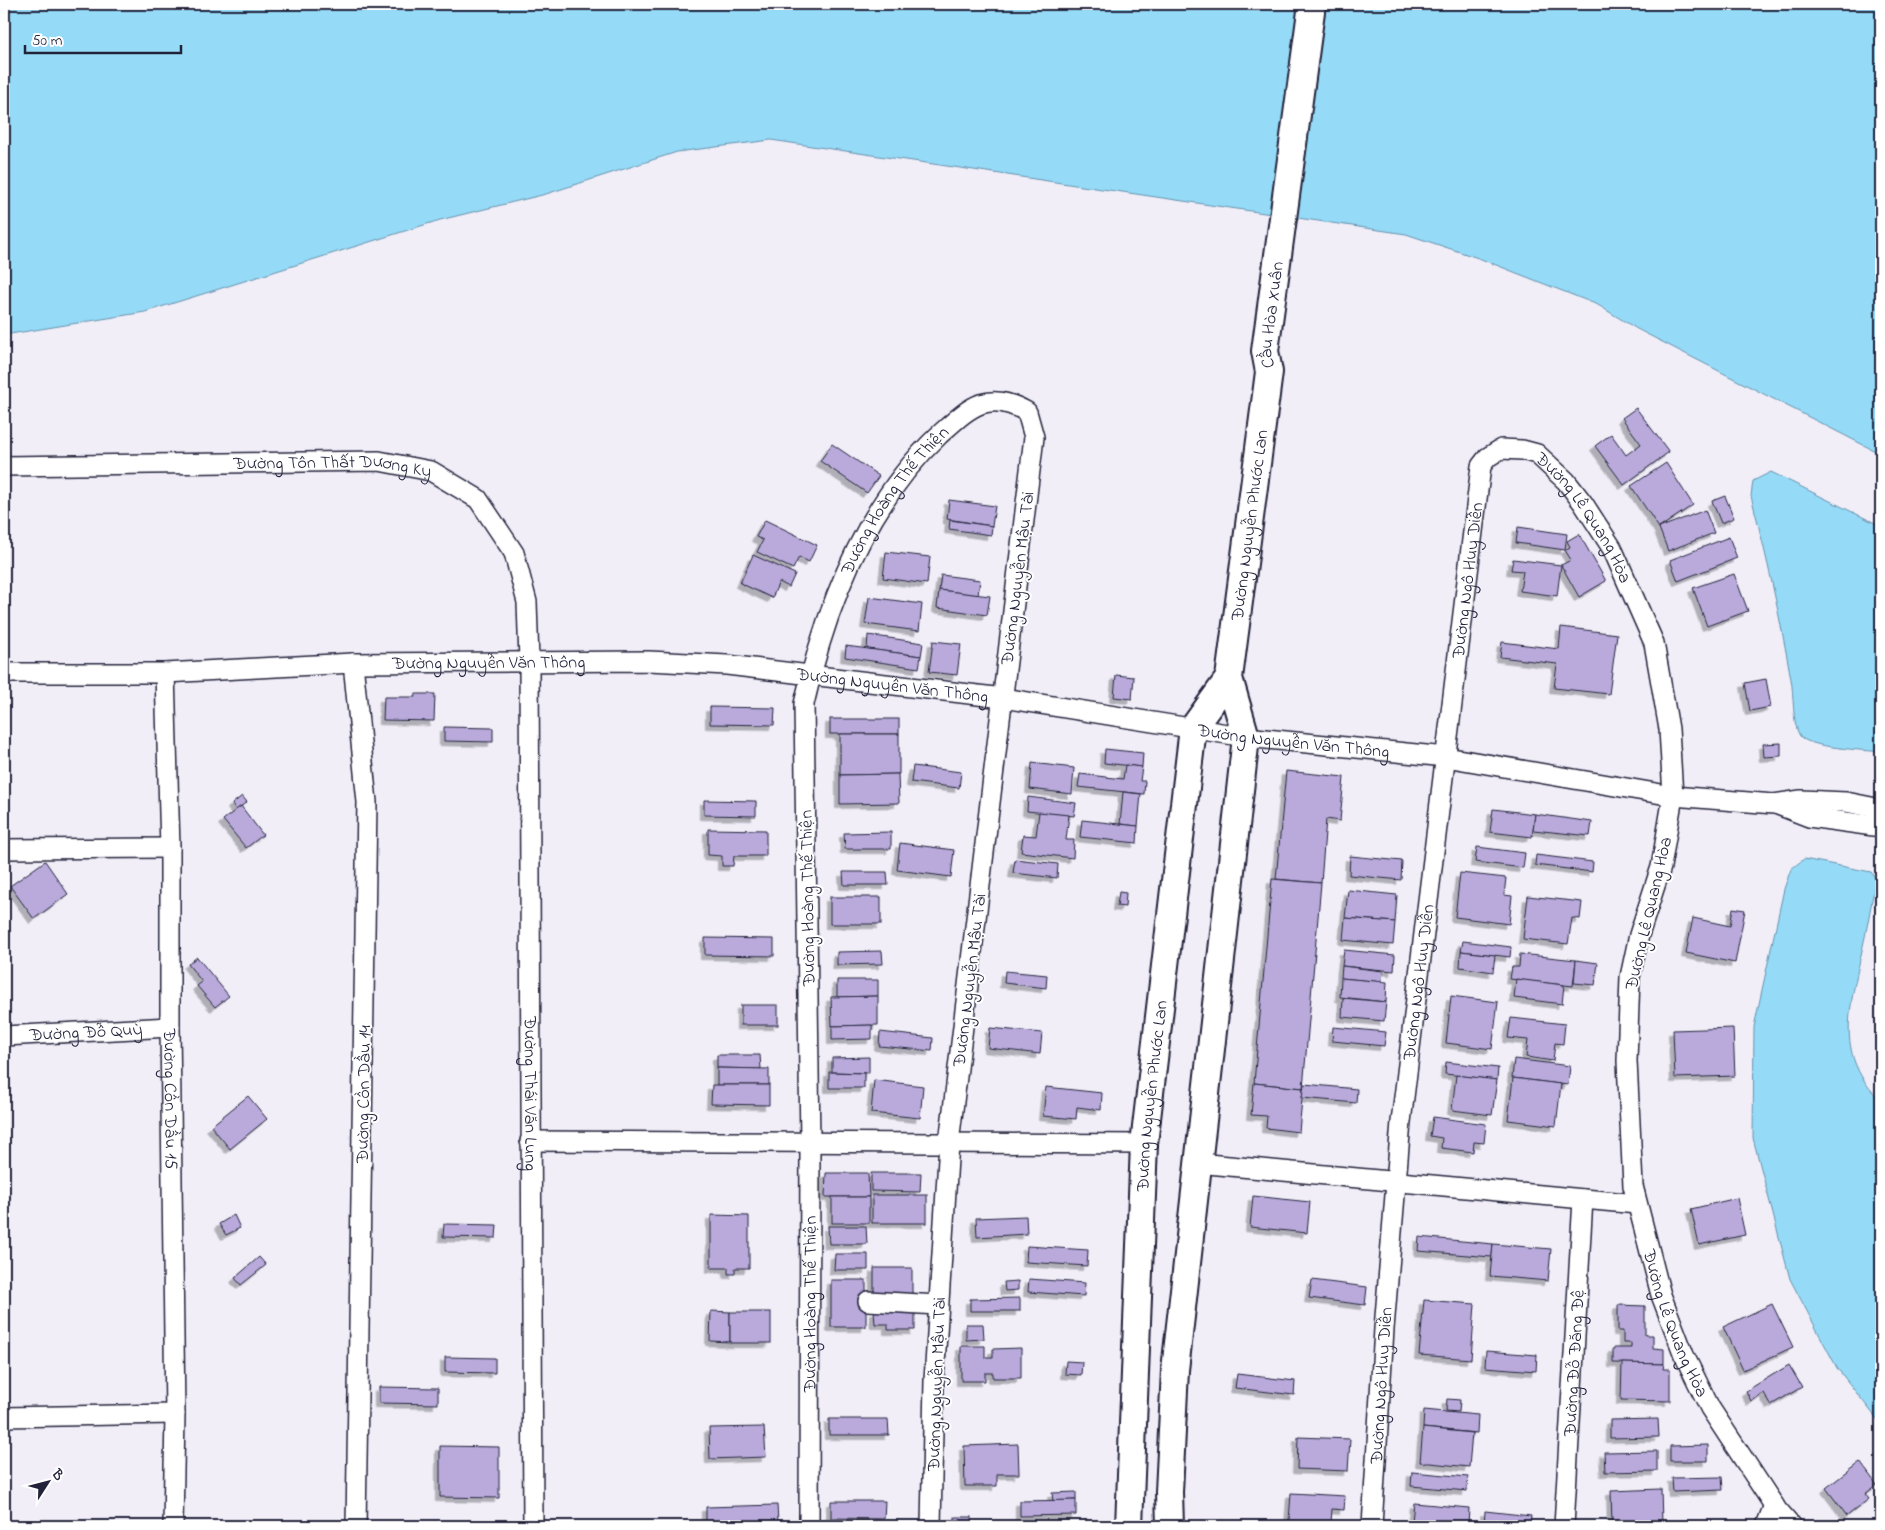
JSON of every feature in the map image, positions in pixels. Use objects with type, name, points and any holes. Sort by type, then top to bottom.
[{"type":"main road","name":"Cầu Hòa Xuân","points":[[1269,372],[1265,352],[1312,4]]},
{"type":"main road","name":"Cầu Hòa Xuân","points":[[1269,372],[1280,355],[1329,4]]},
{"type":"main road","name":"Đường Nguyễn Phước Lan","points":[[1170,1526],[1169,1492],[1175,1370],[1246,737],[1229,678],[1269,372]]},
{"type":"main road","name":"Đường Nguyễn Phước Lan","points":[[1128,1526],[1144,1144],[1193,728],[1229,678]]},
{"type":"street","name":"Đường Hoàng Thế Thiện","points":[[809,1526],[810,1143],[804,704],[810,675],[845,575],[877,510],[914,459],[958,418],[990,400],[1010,402],[1028,412],[1034,436]]},
{"type":"street","name":"Đường Nguyễn Mậu Tài","points":[[931,1526],[934,1381],[949,1143],[1034,436]]},
{"type":"street","name":"Đường Ngô Huy Diễn","points":[[1372,1526],[1384,1329],[1401,1122],[1480,466],[1501,449]]},
{"type":"street","name":"Đường Lê Quang Hòa","points":[[1501,449],[1522,450],[1537,454],[1566,481],[1578,496],[1612,548],[1654,643],[1669,729],[1673,796],[1661,867],[1639,935],[1630,978],[1628,1102],[1633,1186],[1661,1296],[1684,1355],[1710,1408],[1774,1505],[1791,1526]]},
{"type":"street","name":"Đường Tôn Thất Dương Kỵ","points":[[4,466],[379,461],[431,471],[478,499],[514,553],[527,602],[529,661]]},
{"type":"street","name":"Đường Nguyễn Văn Thông","points":[[4,673],[165,672],[353,663],[529,661],[649,661],[727,665],[1003,698],[1246,737],[1446,757],[1673,796],[1774,804],[1801,800],[1846,802],[1881,809]]},
{"type":"street","name":"Đường Thái Văn Lung","points":[[529,661],[533,1526]]},
{"type":"street","name":"Đường Cồn Dầu 14","points":[[353,663],[368,802],[356,1526]]},
{"type":"street","name":"Đường Cồn Dầu 15","points":[[165,672],[170,848],[170,1027],[176,1414],[174,1526]]},
{"type":"street","name":"Đường Nguyễn Văn Thông","points":[[1774,804],[1809,817],[1881,827]]},
{"type":"street","points":[[4,849],[170,848]]},
{"type":"street","name":"Đường Đỗ Quỳ","points":[[4,1036],[170,1027]]},
{"type":"street","points":[[530,1141],[1144,1144]]},
{"type":"street","points":[[1197,1163],[1637,1204]]},
{"type":"street","name":"Đường Đỗ Đăng Đệ","points":[[1564,1526],[1583,1199]]},
{"type":"street","points":[[868,1301],[938,1305]]},
{"type":"street","points":[[4,1417],[176,1414]]},
{"type":"street","points":[[1766,1526],[1774,1505]]},
{"type":"water","points":[[4,4],[1881,4],[1881,454],[1637,329],[1598,305],[1481,259],[1406,234],[771,140],[677,152],[546,194],[440,220],[145,312],[4,335]]},
{"type":"water","points":[[1771,472],[1881,526],[1881,752],[1825,746],[1805,740],[1797,731],[1791,679],[1782,633],[1768,564],[1751,496],[1753,481]]},
{"type":"water","points":[[1804,859],[1871,872],[1876,879],[1853,996],[1849,1032],[1851,1050],[1857,1067],[1866,1084],[1881,1101],[1881,1424],[1837,1368],[1790,1279],[1753,1138],[1754,1027],[1784,889],[1791,869]]},
{"type":"building","points":[[1636,408],[1669,452],[1624,485],[1595,446],[1611,434],[1626,455],[1641,444],[1622,418]]},
{"type":"building","points":[[832,444],[879,476],[867,493],[820,461]]},
{"type":"building","points":[[1666,463],[1693,505],[1659,528],[1631,486]]},
{"type":"building","points":[[1725,496],[1734,518],[1721,523],[1712,501]]},
{"type":"building","points":[[949,500],[995,506],[992,526],[947,519]]},
{"type":"building","points":[[1705,510],[1714,533],[1668,551],[1659,528]]},
{"type":"building","points":[[765,520],[817,545],[809,562],[799,557],[793,569],[757,552],[763,540],[756,537]]},
{"type":"building","points":[[950,520],[992,526],[991,535],[949,529]]},
{"type":"building","points":[[1518,527],[1567,534],[1565,550],[1516,543]]},
{"type":"building","points":[[1579,534],[1606,581],[1579,597],[1561,565],[1571,560],[1565,550],[1570,547],[1567,541]]},
{"type":"building","points":[[1729,537],[1737,558],[1678,581],[1670,560]]},
{"type":"building","points":[[886,552],[930,557],[927,584],[883,578]]},
{"type":"building","points":[[753,555],[795,574],[789,587],[779,582],[772,598],[740,583]]},
{"type":"building","points":[[1513,559],[1561,565],[1557,596],[1520,591],[1523,571],[1511,570]]},
{"type":"building","points":[[1734,574],[1748,611],[1707,626],[1693,588]]},
{"type":"building","points":[[941,575],[980,580],[978,595],[939,590]]},
{"type":"building","points":[[939,590],[990,596],[987,615],[937,608]]},
{"type":"building","points":[[869,597],[922,604],[919,631],[865,624]]},
{"type":"building","points":[[1561,627],[1617,634],[1609,694],[1554,688],[1557,664],[1500,657],[1502,642],[1559,649]]},
{"type":"building","points":[[868,635],[923,643],[921,656],[867,649]]},
{"type":"building","points":[[933,641],[961,644],[957,675],[929,672]]},
{"type":"building","points":[[846,646],[921,656],[919,668],[845,657]]},
{"type":"building","points":[[1116,675],[1134,677],[1132,699],[1114,697]]},
{"type":"building","points":[[1766,679],[1771,707],[1750,711],[1745,683]]},
{"type":"building","points":[[415,694],[435,694],[434,721],[383,720],[384,697],[415,697]]},
{"type":"building","points":[[710,707],[775,708],[774,725],[710,724]]},
{"type":"building","points":[[830,719],[899,719],[899,734],[830,734]]},
{"type":"building","points":[[444,727],[493,728],[493,742],[444,741]]},
{"type":"building","points":[[840,734],[899,734],[899,774],[840,775]]},
{"type":"building","points":[[1781,743],[1781,756],[1764,757],[1763,744]]},
{"type":"building","points":[[1105,749],[1143,753],[1142,767],[1104,763]]},
{"type":"building","points":[[1032,763],[1074,768],[1072,794],[1030,789]]},
{"type":"building","points":[[1125,765],[1142,767],[1140,781],[1145,781],[1144,794],[1078,787],[1080,774],[1123,779]]},
{"type":"building","points":[[913,766],[961,772],[959,788],[911,782]]},
{"type":"building","points":[[1286,771],[1344,777],[1340,821],[1326,819],[1321,883],[1276,879]]},
{"type":"building","points":[[898,774],[899,803],[840,804],[840,775]]},
{"type":"building","points":[[1123,792],[1141,794],[1138,826],[1120,824]]},
{"type":"building","points":[[242,796],[247,802],[236,810],[232,804]]},
{"type":"building","points":[[1028,797],[1076,803],[1074,816],[1027,811]]},
{"type":"building","points":[[704,800],[756,801],[756,816],[704,815]]},
{"type":"building","points":[[241,806],[263,835],[246,848],[223,820]]},
{"type":"building","points":[[1493,809],[1535,814],[1532,837],[1490,832]]},
{"type":"building","points":[[1039,812],[1069,815],[1066,840],[1074,840],[1073,858],[1021,852],[1023,835],[1036,836]]},
{"type":"building","points":[[1535,814],[1592,822],[1590,836],[1533,830]]},
{"type":"building","points":[[1082,820],[1138,826],[1137,843],[1080,837]]},
{"type":"building","points":[[708,829],[766,830],[766,856],[734,856],[733,866],[722,866],[722,856],[708,855]]},
{"type":"building","points":[[891,832],[891,849],[845,849],[844,833]]},
{"type":"building","points":[[900,843],[954,850],[951,877],[897,870]]},
{"type":"building","points":[[1477,847],[1525,853],[1523,868],[1475,862]]},
{"type":"building","points":[[1536,855],[1593,862],[1592,872],[1535,865]]},
{"type":"building","points":[[1350,856],[1402,861],[1401,880],[1349,875]]},
{"type":"building","points":[[1015,859],[1058,864],[1057,878],[1013,873]]},
{"type":"building","points":[[45,861],[68,894],[34,919],[10,886]]},
{"type":"building","points":[[843,872],[887,872],[888,885],[844,885]]},
{"type":"building","points":[[1460,873],[1506,878],[1504,895],[1512,896],[1509,924],[1455,917]]},
{"type":"building","points":[[1272,879],[1321,883],[1303,1088],[1254,1083]]},
{"type":"building","points":[[1348,890],[1397,895],[1395,922],[1345,918]]},
{"type":"building","points":[[1119,892],[1126,893],[1125,907],[1117,906]]},
{"type":"building","points":[[1528,896],[1582,902],[1580,919],[1572,918],[1568,944],[1523,939]]},
{"type":"building","points":[[830,897],[881,897],[881,924],[830,924]]},
{"type":"building","points":[[1733,908],[1745,910],[1735,963],[1686,953],[1693,918],[1730,926]]},
{"type":"building","points":[[1345,918],[1395,922],[1393,945],[1343,940]]},
{"type":"building","points":[[705,938],[774,939],[774,956],[705,955]]},
{"type":"building","points":[[1463,941],[1511,947],[1510,957],[1461,951]]},
{"type":"building","points":[[1344,950],[1395,955],[1394,971],[1342,966]]},
{"type":"building","points":[[882,951],[883,964],[837,965],[837,952]]},
{"type":"building","points":[[1461,951],[1495,955],[1493,972],[1460,967]]},
{"type":"building","points":[[1520,954],[1576,960],[1573,986],[1510,979],[1512,967],[1519,967]]},
{"type":"building","points":[[197,957],[229,996],[215,1007],[197,986],[202,982],[188,964]]},
{"type":"building","points":[[1576,960],[1598,963],[1595,985],[1574,983]]},
{"type":"building","points":[[1342,966],[1383,971],[1382,982],[1341,978]]},
{"type":"building","points":[[1005,971],[1047,975],[1046,988],[1004,983]]},
{"type":"building","points":[[1341,978],[1387,982],[1386,1002],[1340,997]]},
{"type":"building","points":[[1516,979],[1564,985],[1562,1004],[1514,998]]},
{"type":"building","points":[[837,980],[878,980],[878,996],[837,997]]},
{"type":"building","points":[[878,996],[878,1025],[832,1026],[831,997]]},
{"type":"building","points":[[1451,996],[1498,1002],[1492,1049],[1446,1043]]},
{"type":"building","points":[[1343,998],[1386,1002],[1384,1021],[1342,1017]]},
{"type":"building","points":[[741,1005],[778,1005],[778,1025],[741,1025]]},
{"type":"building","points":[[1511,1018],[1565,1024],[1563,1044],[1555,1043],[1553,1061],[1526,1057],[1528,1040],[1508,1038]]},
{"type":"building","points":[[872,1025],[872,1039],[832,1040],[832,1026]]},
{"type":"building","points":[[1333,1027],[1386,1032],[1384,1046],[1332,1041]]},
{"type":"building","points":[[990,1028],[1042,1033],[1040,1054],[988,1048]]},
{"type":"building","points":[[1733,1028],[1735,1076],[1675,1078],[1673,1030]]},
{"type":"building","points":[[880,1032],[933,1038],[932,1051],[879,1046]]},
{"type":"building","points":[[717,1055],[760,1055],[761,1069],[717,1068]]},
{"type":"building","points":[[869,1057],[869,1073],[832,1072],[832,1058]]},
{"type":"building","points":[[1514,1059],[1570,1066],[1568,1085],[1512,1078]]},
{"type":"building","points":[[1446,1062],[1498,1068],[1497,1080],[1445,1074]]},
{"type":"building","points":[[717,1068],[769,1069],[769,1085],[717,1085]]},
{"type":"building","points":[[829,1072],[864,1073],[864,1088],[829,1088]]},
{"type":"building","points":[[1456,1075],[1497,1080],[1492,1115],[1452,1110]]},
{"type":"building","points":[[1513,1078],[1561,1084],[1556,1126],[1508,1120]]},
{"type":"building","points":[[874,1080],[923,1086],[920,1118],[871,1113]]},
{"type":"building","points":[[1254,1083],[1303,1088],[1299,1132],[1266,1128],[1267,1116],[1251,1115]]},
{"type":"building","points":[[1304,1084],[1357,1089],[1356,1103],[1302,1098]]},
{"type":"building","points":[[712,1085],[769,1085],[769,1105],[711,1104]]},
{"type":"building","points":[[1046,1087],[1102,1093],[1101,1110],[1077,1107],[1076,1119],[1043,1116]]},
{"type":"building","points":[[248,1096],[267,1119],[230,1149],[211,1126]]},
{"type":"building","points":[[1433,1117],[1486,1124],[1484,1143],[1474,1142],[1473,1152],[1441,1148],[1442,1138],[1430,1136]]},
{"type":"building","points":[[826,1173],[868,1173],[869,1197],[825,1197]]},
{"type":"building","points":[[871,1173],[921,1173],[920,1192],[871,1191]]},
{"type":"building","points":[[872,1195],[927,1195],[927,1223],[872,1223]]},
{"type":"building","points":[[1253,1196],[1310,1202],[1307,1233],[1250,1227]]},
{"type":"building","points":[[832,1197],[869,1197],[869,1223],[832,1223]]},
{"type":"building","points":[[1737,1198],[1745,1235],[1699,1245],[1691,1209]]},
{"type":"building","points":[[234,1215],[240,1228],[226,1235],[219,1224]]},
{"type":"building","points":[[711,1215],[749,1216],[749,1268],[735,1268],[735,1274],[728,1274],[728,1268],[711,1268]]},
{"type":"building","points":[[1026,1216],[1027,1234],[977,1237],[976,1218]]},
{"type":"building","points":[[444,1224],[497,1225],[496,1238],[443,1237]]},
{"type":"building","points":[[828,1226],[866,1226],[867,1244],[829,1244]]},
{"type":"building","points":[[1419,1237],[1493,1244],[1492,1257],[1418,1251]]},
{"type":"building","points":[[1493,1244],[1551,1249],[1548,1281],[1490,1276]]},
{"type":"building","points":[[1027,1246],[1088,1250],[1087,1266],[1026,1262]]},
{"type":"building","points":[[835,1254],[868,1254],[868,1270],[834,1270]]},
{"type":"building","points":[[259,1257],[266,1265],[241,1285],[235,1278]]},
{"type":"building","points":[[874,1268],[912,1268],[912,1296],[874,1296]]},
{"type":"building","points":[[1029,1279],[1085,1283],[1084,1296],[1028,1292]]},
{"type":"building","points":[[831,1280],[866,1280],[866,1327],[831,1327]]},
{"type":"building","points":[[1312,1280],[1367,1287],[1365,1305],[1309,1298]]},
{"type":"building","points":[[1018,1281],[1018,1290],[1005,1291],[1004,1282]]},
{"type":"building","points":[[1020,1298],[1020,1311],[970,1311],[970,1299]]},
{"type":"building","points":[[1424,1300],[1475,1304],[1471,1359],[1419,1355]]},
{"type":"building","points":[[1772,1304],[1793,1347],[1743,1370],[1723,1327]]},
{"type":"building","points":[[1618,1305],[1645,1306],[1645,1335],[1653,1335],[1653,1348],[1664,1349],[1664,1364],[1613,1363],[1613,1348],[1631,1348],[1631,1343],[1623,1343],[1623,1331],[1618,1331]]},
{"type":"building","points":[[874,1310],[915,1310],[915,1330],[888,1330],[888,1324],[875,1324]]},
{"type":"building","points":[[711,1311],[730,1312],[730,1342],[710,1341]]},
{"type":"building","points":[[730,1312],[771,1312],[771,1343],[730,1343]]},
{"type":"building","points":[[966,1324],[983,1324],[984,1339],[966,1340]]},
{"type":"building","points":[[961,1346],[985,1346],[985,1357],[993,1357],[993,1349],[1021,1348],[1021,1378],[993,1378],[993,1373],[985,1373],[985,1381],[961,1381]]},
{"type":"building","points":[[1486,1351],[1537,1355],[1536,1371],[1485,1367]]},
{"type":"building","points":[[445,1357],[495,1358],[495,1373],[445,1372]]},
{"type":"building","points":[[1066,1361],[1082,1362],[1081,1375],[1065,1374]]},
{"type":"building","points":[[1622,1363],[1664,1364],[1663,1369],[1670,1369],[1670,1401],[1621,1400]]},
{"type":"building","points":[[1789,1365],[1802,1387],[1771,1405],[1764,1393],[1751,1401],[1746,1391]]},
{"type":"building","points":[[1237,1374],[1295,1381],[1294,1395],[1235,1388]]},
{"type":"building","points":[[379,1387],[438,1388],[438,1404],[379,1403]]},
{"type":"building","points":[[1447,1399],[1460,1400],[1459,1412],[1446,1411]]},
{"type":"building","points":[[1424,1410],[1478,1415],[1477,1433],[1423,1428]]},
{"type":"building","points":[[829,1419],[888,1419],[889,1435],[829,1435]]},
{"type":"building","points":[[1658,1419],[1659,1437],[1610,1438],[1610,1420]]},
{"type":"building","points":[[764,1427],[766,1457],[710,1459],[709,1428]]},
{"type":"building","points":[[1423,1428],[1472,1433],[1469,1467],[1420,1462]]},
{"type":"building","points":[[1298,1437],[1350,1439],[1348,1471],[1297,1469]]},
{"type":"building","points":[[1018,1444],[1019,1474],[997,1474],[997,1486],[965,1486],[964,1446]]},
{"type":"building","points":[[1708,1445],[1708,1461],[1670,1461],[1670,1446]]},
{"type":"building","points":[[440,1446],[499,1447],[499,1498],[440,1497]]},
{"type":"building","points":[[1657,1451],[1657,1471],[1605,1472],[1604,1452]]},
{"type":"building","points":[[1860,1462],[1877,1485],[1865,1494],[1869,1499],[1847,1516],[1826,1488]]},
{"type":"building","points":[[1412,1472],[1468,1477],[1467,1491],[1411,1486]]},
{"type":"building","points":[[1722,1477],[1723,1490],[1673,1492],[1672,1478]]},
{"type":"building","points":[[1661,1489],[1662,1523],[1612,1524],[1611,1491]]},
{"type":"building","points":[[1076,1492],[1076,1500],[1053,1501],[1052,1493]]},
{"type":"building","points":[[1291,1493],[1345,1496],[1344,1510],[1332,1509],[1331,1523],[1289,1521]]},
{"type":"building","points":[[1076,1500],[1076,1515],[1020,1516],[1020,1501]]},
{"type":"building","points":[[831,1501],[885,1501],[884,1519],[831,1518]]},
{"type":"building","points":[[1414,1503],[1469,1508],[1468,1525],[1412,1521]]},
{"type":"building","points":[[777,1505],[778,1522],[706,1524],[706,1507]]},
{"type":"building","points":[[1485,1511],[1531,1516],[1530,1526],[1484,1526]]},
{"type":"building","points":[[955,1517],[972,1517],[972,1526],[955,1526]]}]
